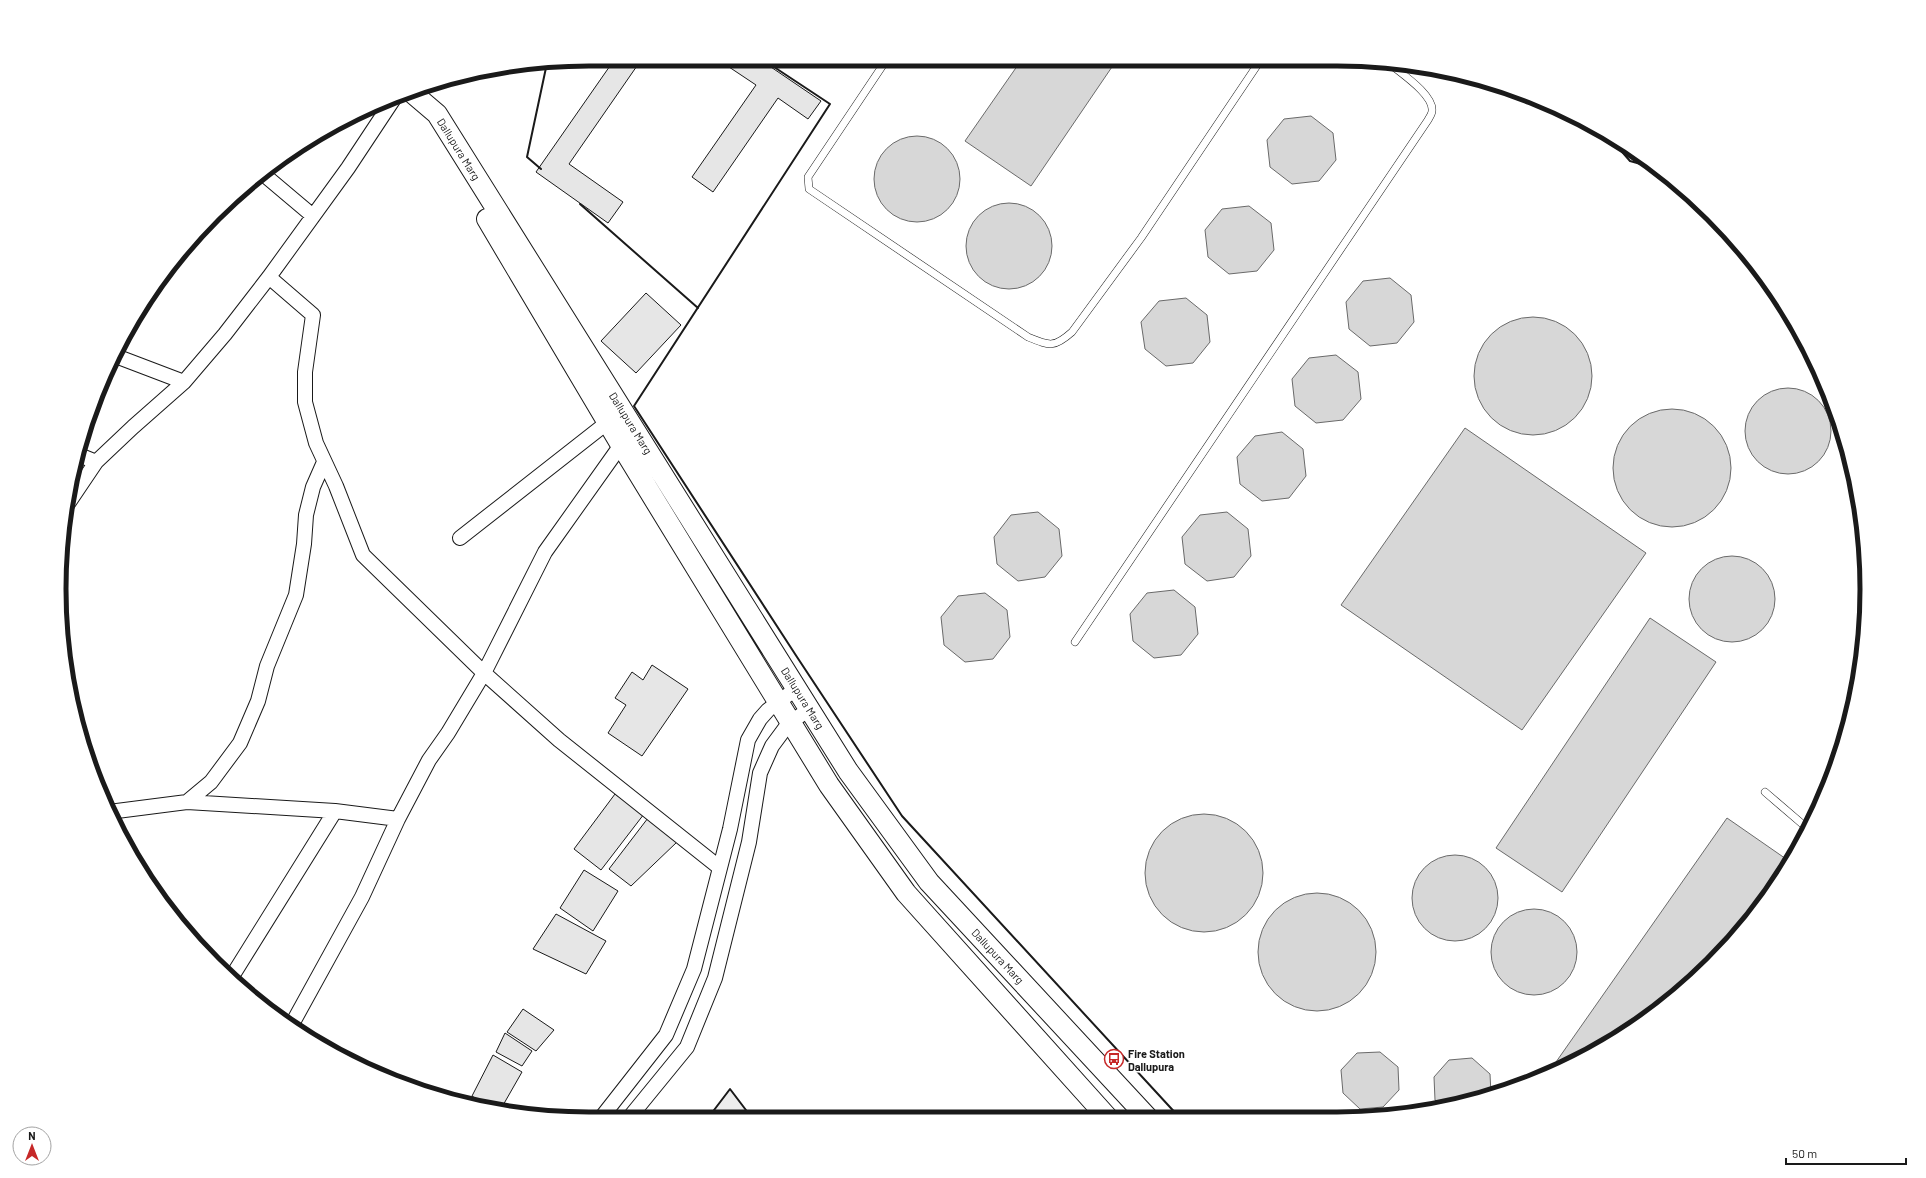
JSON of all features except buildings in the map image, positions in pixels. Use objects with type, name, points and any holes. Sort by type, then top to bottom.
[{"type":"main road","name":"Dallupura Marg","points":[[416,97],[427,122],[446,150],[621,445],[779,703],[789,723],[829,785],[906,893],[1103,1112]]},
{"type":"main road","name":"Dallupura Marg","points":[[416,97],[437,114],[848,771],[929,882],[1142,1112]]},
{"type":"street","points":[[75,493],[96,462],[184,382],[269,277],[348,168],[389,106]]},
{"type":"street","points":[[267,177],[313,216]]},
{"type":"street","points":[[269,277],[313,315],[305,372],[305,402],[316,443],[363,555],[484,674],[559,740],[720,868]]},
{"type":"street","points":[[120,357],[184,382]]},
{"type":"street","points":[[460,538],[608,422]]},
{"type":"street","points":[[294,1021],[362,897],[398,819],[429,760],[448,733],[484,674],[545,552],[621,445]]},
{"type":"street","points":[[83,457],[96,462]]},
{"type":"street","points":[[187,802],[211,782],[240,743],[258,701],[267,666],[296,595],[304,544],[306,515],[313,487],[324,462]]},
{"type":"street","points":[[606,1112],[666,1035],[694,969],[720,868],[748,740],[760,719],[797,688]]},
{"type":"street","points":[[635,1112],[687,1047],[715,978],[749,842],[760,774],[772,746],[789,723],[810,709]]},
{"type":"street","points":[[116,811],[187,802],[335,811],[398,819]]},
{"type":"street","points":[[234,973],[335,811]]},
{"type":"lane","points":[[882,66],[808,177],[809,189],[1028,337],[1048,345],[1060,342],[1072,332],[1141,238],[1257,66]]},
{"type":"lane","points":[[1074,642],[1428,120],[1432,111],[1429,100],[1396,69]]},
{"type":"lane","points":[[1765,792],[1803,825]]},
{"type":"shaded area","points":[[1017,66],[1113,66],[1031,186],[965,141]]},
{"type":"shaded area","points":[[1311,116],[1333,133],[1336,160],[1319,181],[1292,184],[1270,167],[1267,140],[1284,119]]},
{"type":"shaded area","points":[[917,136],[925,137],[941,143],[953,155],[959,171],[959,187],[953,203],[941,215],[925,221],[917,222],[909,221],[893,215],[881,203],[875,187],[874,179],[875,171],[881,155],[893,143],[909,137]]},
{"type":"shaded area","points":[[1009,203],[1017,204],[1033,210],[1045,222],[1051,238],[1051,254],[1045,270],[1033,282],[1017,288],[1009,289],[1001,288],[985,282],[973,270],[967,254],[966,246],[967,238],[973,222],[985,210],[1001,204]]},
{"type":"shaded area","points":[[1249,206],[1271,223],[1274,250],[1257,271],[1229,274],[1208,257],[1205,230],[1222,209]]},
{"type":"shaded area","points":[[1390,278],[1411,295],[1414,322],[1397,343],[1370,346],[1349,329],[1346,302],[1363,281]]},
{"type":"shaded area","points":[[1186,298],[1207,315],[1210,342],[1193,363],[1166,366],[1145,349],[1141,322],[1159,301]]},
{"type":"shaded area","points":[[1533,317],[1555,322],[1566,327],[1582,343],[1587,354],[1592,376],[1587,398],[1582,409],[1566,425],[1555,430],[1533,435],[1511,430],[1500,425],[1484,409],[1479,398],[1474,376],[1479,354],[1484,343],[1500,327],[1511,322]]},
{"type":"shaded area","points":[[1336,355],[1358,372],[1361,399],[1343,420],[1316,423],[1295,406],[1292,379],[1309,358]]},
{"type":"shaded area","points":[[1788,388],[1804,391],[1812,395],[1824,407],[1828,415],[1831,431],[1828,447],[1824,455],[1812,467],[1804,471],[1788,474],[1772,471],[1764,467],[1752,455],[1748,447],[1745,431],[1748,415],[1752,407],[1764,395],[1772,391]]},
{"type":"shaded area","points":[[1672,409],[1694,414],[1705,419],[1721,435],[1726,446],[1731,468],[1726,490],[1721,501],[1705,517],[1694,522],[1672,527],[1650,522],[1639,517],[1623,501],[1618,490],[1613,468],[1618,446],[1623,435],[1639,419],[1650,414]]},
{"type":"shaded area","points":[[1465,428],[1646,553],[1522,730],[1341,605]]},
{"type":"shaded area","points":[[1282,432],[1303,449],[1306,476],[1289,498],[1262,501],[1240,484],[1237,457],[1255,436]]},
{"type":"shaded area","points":[[1038,512],[1059,529],[1062,556],[1045,577],[1018,581],[997,564],[994,537],[1011,515]]},
{"type":"shaded area","points":[[1227,512],[1248,529],[1251,556],[1234,577],[1207,581],[1185,564],[1182,537],[1200,515]]},
{"type":"shaded area","points":[[1732,556],[1748,559],[1756,563],[1768,575],[1772,583],[1775,599],[1772,615],[1768,623],[1756,635],[1748,639],[1732,642],[1716,639],[1708,635],[1696,623],[1692,615],[1689,599],[1692,583],[1696,575],[1708,563],[1716,559]]},
{"type":"shaded area","points":[[1174,590],[1195,607],[1198,634],[1181,655],[1154,658],[1133,641],[1130,614],[1147,593]]},
{"type":"shaded area","points":[[985,593],[1007,610],[1010,637],[993,659],[965,662],[944,645],[941,617],[958,596]]},
{"type":"shaded area","points":[[1650,618],[1716,662],[1562,892],[1496,848]]},
{"type":"shaded area","points":[[1204,814],[1226,819],[1237,824],[1253,840],[1258,851],[1263,873],[1258,895],[1253,906],[1237,922],[1226,927],[1204,932],[1182,927],[1171,922],[1155,906],[1150,895],[1145,873],[1150,851],[1155,840],[1171,824],[1182,819]]},
{"type":"shaded area","points":[[1727,818],[1785,858],[1772,880],[1730,934],[1707,959],[1682,982],[1628,1024],[1598,1042],[1555,1064]]},
{"type":"shaded area","points":[[1455,855],[1471,858],[1479,862],[1491,874],[1495,882],[1498,898],[1495,914],[1491,922],[1479,934],[1471,938],[1455,941],[1439,938],[1431,934],[1419,922],[1415,914],[1412,898],[1415,882],[1419,874],[1431,862],[1439,858]]},
{"type":"shaded area","points":[[1317,893],[1339,898],[1350,903],[1366,919],[1371,930],[1376,952],[1371,974],[1366,985],[1350,1001],[1339,1006],[1317,1011],[1295,1006],[1284,1001],[1268,985],[1263,974],[1258,952],[1263,930],[1268,919],[1284,903],[1295,898]]},
{"type":"shaded area","points":[[1534,909],[1550,912],[1558,916],[1570,928],[1574,936],[1577,952],[1574,968],[1570,976],[1558,988],[1550,992],[1534,995],[1518,992],[1510,988],[1498,976],[1494,968],[1491,952],[1494,936],[1498,928],[1510,916],[1518,912]]},
{"type":"shaded area","points":[[1380,1052],[1398,1067],[1399,1090],[1383,1107],[1360,1109],[1343,1093],[1341,1070],[1357,1053]]},
{"type":"shaded area","points":[[1472,1058],[1490,1074],[1491,1088],[1438,1102],[1435,1100],[1434,1077],[1449,1060]]},
{"type":"shaded area","points":[[730,1089],[747,1112],[713,1112]]},
{"type":"wall","points":[[773,66],[830,104],[634,406],[902,816],[1174,1112]]},
{"type":"wall","points":[[541,169],[527,157],[546,68]]},
{"type":"wall","points":[[1619,148],[1630,161],[1642,164]]},
{"type":"wall","points":[[580,204],[698,308]]},
{"type":"wall","points":[[713,1112],[730,1089],[747,1112]]},
{"type":"place","name":"Fire Station Dallupura","points":[[1114,1059]]}]
